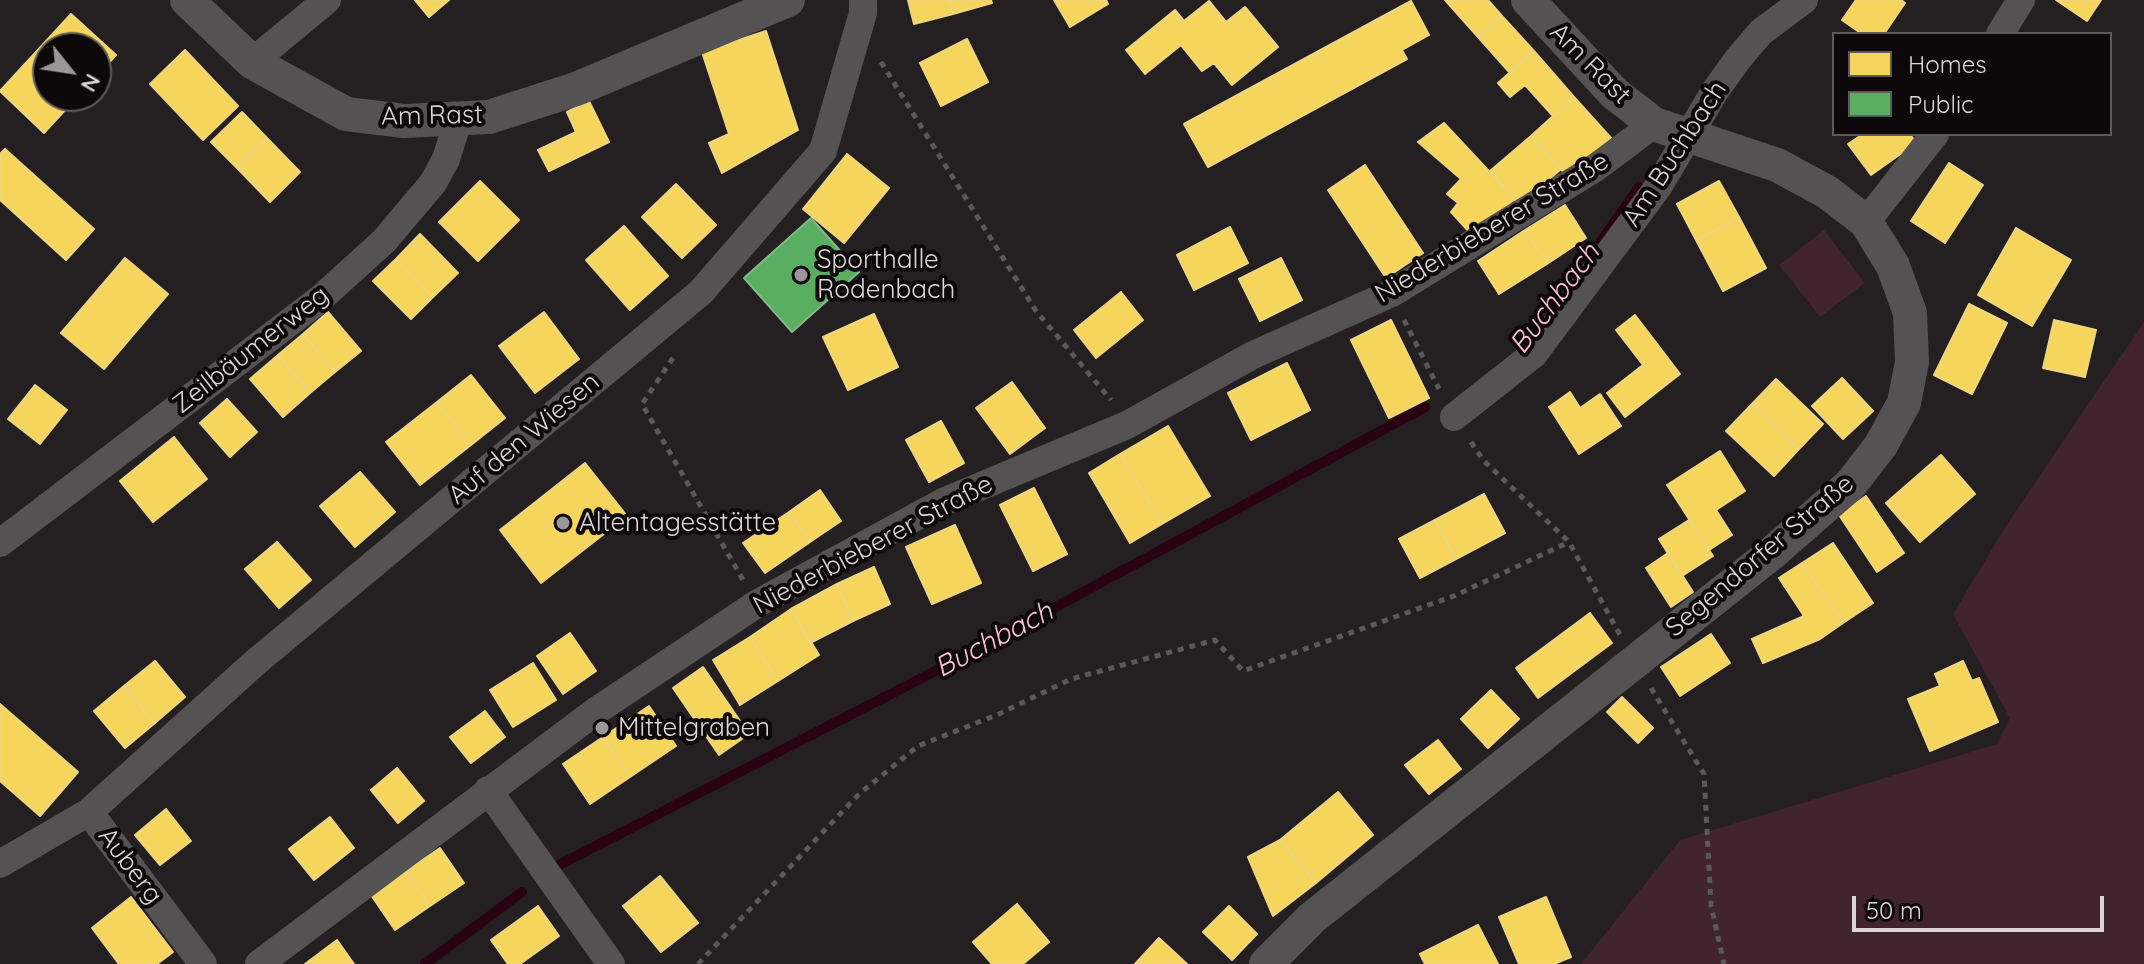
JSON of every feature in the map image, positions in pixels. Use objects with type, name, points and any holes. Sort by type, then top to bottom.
[{"type":"street","name":"Am Rast","points":[[187,0],[252,62],[346,114],[404,121],[458,121],[489,117],[576,89],[788,0]]},
{"type":"street","points":[[252,62],[327,0]]},
{"type":"street","name":"Auf den Wiesen","points":[[89,812],[257,661],[701,292],[823,151],[863,0]]},
{"type":"street","name":"Am Rast","points":[[1528,0],[1614,93],[1654,124]]},
{"type":"street","name":"Am Buchbach","points":[[1454,417],[1534,354],[1658,187],[1690,138],[1715,91],[1738,59],[1761,32],[1804,0]]},
{"type":"street","points":[[2001,32],[2021,0]]},
{"type":"street","name":"Zeilbäumerweg","points":[[0,543],[320,299],[384,241],[433,183],[446,159],[458,121]]},
{"type":"street","name":"Segendorfer Straße","points":[[1266,964],[1312,918],[1772,553],[1851,484],[1881,445],[1904,403],[1912,362],[1910,313],[1893,266],[1866,222],[1827,192],[1777,165],[1654,124]]},
{"type":"street","name":"Niederbieberer Straße","points":[[259,964],[596,711],[758,603],[943,502],[1127,425],[1253,355],[1392,293],[1595,168],[1654,124]]},
{"type":"street","points":[[1866,222],[1933,136]]},
{"type":"street","points":[[488,790],[611,964]]},
{"type":"street","name":"Auberg","points":[[0,864],[89,812],[203,964]]},
{"type":"path","points":[[854,36],[864,39],[895,81],[1036,311],[1105,391],[1127,425]]},
{"type":"path","points":[[1392,293],[1454,417],[1483,460],[1569,542],[1634,660],[1704,774],[1711,905],[1724,964]]},
{"type":"path","points":[[674,356],[642,404],[733,567],[758,603]]},
{"type":"path","points":[[698,964],[859,794],[918,746],[999,714],[1071,679],[1215,640],[1243,671],[1454,596],[1569,542]]},
{"type":"shaded area","points":[[1824,230],[1865,283],[1820,317],[1779,265]]},
{"type":"shaded area","points":[[2144,322],[2144,964],[1581,964],[1680,840],[1997,744],[2010,718],[1953,614],[2009,521]]},
{"type":"building: Homes","points":[[415,0],[449,0],[429,17]]},
{"type":"building: Homes","points":[[908,0],[949,0],[953,14],[914,24]]},
{"type":"building: Homes","points":[[949,0],[991,0],[992,3],[953,14]]},
{"type":"building: Homes","points":[[1054,0],[1106,0],[1108,4],[1070,27]]},
{"type":"building: Homes","points":[[1445,0],[1488,0],[1502,16],[1478,37]]},
{"type":"building: Homes","points":[[1856,0],[1901,0],[1905,3],[1885,32],[1859,32],[1842,20]]},
{"type":"building: Homes","points":[[2056,0],[2101,0],[2087,21]]},
{"type":"building: Homes","points":[[1209,1],[1226,22],[1245,7],[1278,47],[1232,85],[1214,63],[1202,71],[1181,45],[1145,74],[1126,50],[1175,10],[1184,21]]},
{"type":"building: Homes","points":[[1411,1],[1429,35],[1402,50],[1407,59],[1208,167],[1184,124]]},
{"type":"building: Homes","points":[[71,14],[91,32],[54,32]]},
{"type":"building: Homes","points":[[1502,16],[1534,51],[1510,73],[1478,37]]},
{"type":"building: Homes","points":[[766,31],[798,130],[722,173],[709,143],[729,134],[702,52]]},
{"type":"building: Homes","points":[[967,39],[988,82],[941,106],[920,63]]},
{"type":"building: Homes","points":[[185,50],[238,106],[203,140],[150,84]]},
{"type":"building: Homes","points":[[1534,51],[1574,97],[1553,116],[1525,85],[1510,97],[1498,83]]},
{"type":"building: Homes","points":[[32,56],[32,112],[63,112],[44,133],[0,91]]},
{"type":"building: Homes","points":[[1574,97],[1611,138],[1568,177],[1531,136]]},
{"type":"building: Homes","points":[[589,101],[609,142],[549,171],[538,150],[576,132],[567,112]]},
{"type":"building: Homes","points":[[242,112],[267,138],[237,168],[211,142]]},
{"type":"building: Homes","points":[[1444,123],[1515,199],[1472,235],[1451,212],[1458,203],[1447,194],[1461,179],[1418,142]]},
{"type":"building: Homes","points":[[1531,136],[1561,169],[1520,205],[1490,171]]},
{"type":"building: Homes","points":[[1860,136],[1911,136],[1916,143],[1871,175],[1848,144]]},
{"type":"building: Homes","points":[[267,138],[300,172],[270,202],[237,168]]},
{"type":"building: Homes","points":[[5,149],[94,229],[66,260],[0,200],[0,154]]},
{"type":"building: Homes","points":[[847,154],[889,188],[844,243],[803,209]]},
{"type":"building: Homes","points":[[1949,163],[1983,185],[1945,243],[1911,221]]},
{"type":"building: Homes","points":[[1365,165],[1423,253],[1386,278],[1328,190]]},
{"type":"building: Homes","points":[[480,181],[519,220],[478,261],[439,222]]},
{"type":"building: Homes","points":[[1719,181],[1739,217],[1696,240],[1677,204]]},
{"type":"building: Homes","points":[[676,184],[716,225],[682,258],[642,217]]},
{"type":"building: Homes","points":[[1565,205],[1586,238],[1547,264],[1525,230]]},
{"type":"building: Homes","points":[[1739,217],[1766,268],[1723,291],[1696,240]]},
{"type":"building: Homes","points":[[624,226],[668,276],[630,310],[586,260]]},
{"type":"building: Homes","points":[[1230,227],[1248,263],[1194,290],[1177,255]]},
{"type":"building: Homes","points":[[2016,228],[2071,260],[2032,326],[1978,295]]},
{"type":"building: Homes","points":[[1525,230],[1547,264],[1499,294],[1478,261]]},
{"type":"building: Homes","points":[[420,234],[458,273],[433,297],[396,259]]},
{"type":"building: Homes","points":[[125,258],[168,294],[104,369],[61,333]]},
{"type":"building: Homes","points":[[1281,258],[1302,300],[1260,321],[1239,279]]},
{"type":"building: Homes","points":[[396,259],[433,297],[411,319],[373,281]]},
{"type":"building: Homes","points":[[1121,292],[1143,320],[1096,358],[1074,330]]},
{"type":"building: Homes","points":[[1969,304],[2007,323],[1972,394],[1934,375]]},
{"type":"building: Homes","points":[[328,312],[361,351],[335,372],[303,334]]},
{"type":"building: Homes","points":[[544,312],[579,359],[535,393],[499,346]]},
{"type":"building: Homes","points":[[874,314],[898,367],[848,390],[823,337]]},
{"type":"building: Homes","points":[[1635,315],[1680,374],[1625,417],[1607,393],[1643,365],[1616,330]]},
{"type":"building: Homes","points":[[1391,320],[1429,398],[1389,418],[1351,340]]},
{"type":"building: Homes","points":[[2054,320],[2096,330],[2085,377],[2043,368]]},
{"type":"building: Homes","points":[[303,334],[335,372],[310,393],[278,355]]},
{"type":"building: Homes","points":[[278,355],[310,393],[283,417],[250,379]]},
{"type":"building: Homes","points":[[1287,363],[1310,410],[1251,440],[1228,393]]},
{"type":"building: Homes","points":[[471,375],[505,418],[471,445],[437,402]]},
{"type":"building: Homes","points":[[1842,378],[1873,411],[1843,439],[1812,406]]},
{"type":"building: Homes","points":[[1776,379],[1823,424],[1799,449],[1752,404]]},
{"type":"building: Homes","points":[[1012,382],[1045,428],[1010,454],[976,408]]},
{"type":"building: Homes","points":[[35,385],[67,410],[40,444],[8,419]]},
{"type":"building: Homes","points":[[1570,392],[1580,408],[1600,394],[1621,426],[1579,454],[1549,407]]},
{"type":"building: Homes","points":[[227,399],[257,432],[230,457],[200,423]]},
{"type":"building: Homes","points":[[437,402],[471,445],[420,485],[386,442]]},
{"type":"building: Homes","points":[[1752,404],[1799,449],[1774,476],[1726,431]]},
{"type":"building: Homes","points":[[941,421],[964,463],[929,482],[906,440]]},
{"type":"building: Homes","points":[[1168,426],[1210,496],[1162,524],[1120,454]]},
{"type":"building: Homes","points":[[174,437],[207,479],[153,522],[120,481]]},
{"type":"building: Homes","points":[[1720,451],[1745,491],[1716,510],[1732,535],[1709,550],[1667,485]]},
{"type":"building: Homes","points":[[1120,454],[1162,524],[1130,543],[1089,473]]},
{"type":"building: Homes","points":[[1941,455],[1975,494],[1920,542],[1886,503]]},
{"type":"building: Homes","name":"Altentagesstätte","points":[[585,463],[627,516],[541,583],[500,530]]},
{"type":"building: Homes","points":[[360,472],[395,512],[355,547],[320,506]]},
{"type":"building: Homes","points":[[1034,488],[1067,554],[1033,571],[1000,505]]},
{"type":"building: Homes","points":[[820,490],[841,521],[810,542],[789,512]]},
{"type":"building: Homes","points":[[1484,494],[1505,533],[1456,559],[1435,520]]},
{"type":"building: Homes","points":[[1866,496],[1904,553],[1877,572],[1839,515]]},
{"type":"building: Homes","points":[[789,512],[810,542],[765,573],[743,543]]},
{"type":"building: Homes","points":[[1435,520],[1456,559],[1420,578],[1399,539]]},
{"type":"building: Homes","points":[[1689,520],[1713,556],[1682,576],[1659,539]]},
{"type":"building: Homes","points":[[955,525],[981,583],[932,604],[906,547]]},
{"type":"building: Homes","points":[[277,542],[311,580],[279,608],[245,569]]},
{"type":"building: Homes","points":[[1833,543],[1873,603],[1843,623],[1802,563]]},
{"type":"building: Homes","points":[[1668,553],[1693,592],[1671,607],[1646,568]]},
{"type":"building: Homes","points":[[1802,563],[1843,623],[1820,639],[1763,663],[1752,639],[1804,616],[1779,578]]},
{"type":"building: Homes","points":[[874,567],[890,604],[853,621],[837,584]]},
{"type":"building: Homes","points":[[837,584],[853,621],[810,643],[791,609]]},
{"type":"building: Homes","points":[[791,609],[819,655],[778,681],[750,637]]},
{"type":"building: Homes","points":[[1590,613],[1612,643],[1538,698],[1516,668]]},
{"type":"building: Homes","points":[[570,633],[596,671],[563,694],[537,656]]},
{"type":"building: Homes","points":[[1711,634],[1730,663],[1680,696],[1661,667]]},
{"type":"building: Homes","points":[[750,637],[778,681],[740,705],[713,660]]},
{"type":"building: Homes","points":[[155,661],[185,697],[155,723],[124,686]]},
{"type":"building: Homes","points":[[1963,661],[1972,681],[1979,678],[1998,722],[1930,751],[1908,699],[1940,686],[1935,674]]},
{"type":"building: Homes","points":[[533,663],[556,700],[513,727],[490,690]]},
{"type":"building: Homes","points":[[703,667],[749,734],[719,755],[673,688]]},
{"type":"building: Homes","points":[[124,686],[155,723],[125,748],[94,711]]},
{"type":"building: Homes","points":[[1491,690],[1519,719],[1488,748],[1461,719]]},
{"type":"building: Homes","points":[[1622,697],[1653,728],[1638,743],[1607,712]]},
{"type":"building: Homes","points":[[0,704],[78,772],[40,816],[0,781]]},
{"type":"building: Homes","points":[[649,706],[676,746],[630,777],[603,737]]},
{"type":"building: Homes","points":[[485,711],[505,737],[471,763],[450,737]]},
{"type":"building: Homes","points":[[603,737],[630,777],[590,804],[563,764]]},
{"type":"building: Homes","points":[[1438,740],[1461,769],[1429,794],[1405,765]]},
{"type":"building: Homes","points":[[397,768],[424,801],[398,823],[371,790]]},
{"type":"building: Homes","points":[[1338,792],[1373,835],[1316,883],[1280,840]]},
{"type":"building: Homes","points":[[166,809],[191,841],[160,865],[135,835]]},
{"type":"building: Homes","points":[[330,817],[354,848],[314,880],[289,849]]},
{"type":"building: Homes","points":[[1280,840],[1316,883],[1273,916],[1248,857]]},
{"type":"building: Homes","points":[[440,848],[464,883],[430,906],[406,871]]},
{"type":"building: Homes","points":[[406,871],[430,906],[395,930],[371,895]]},
{"type":"building: Homes","points":[[660,876],[698,923],[661,952],[623,906]]},
{"type":"building: Homes","points":[[131,897],[173,952],[157,964],[119,964],[92,928]]},
{"type":"building: Homes","points":[[1546,897],[1571,957],[1554,964],[1519,964],[1499,917]]},
{"type":"building: Homes","points":[[1017,904],[1049,942],[1023,964],[992,964],[973,942]]},
{"type":"building: Homes","points":[[538,906],[559,936],[520,964],[508,964],[491,940]]},
{"type":"building: Homes","points":[[1229,906],[1257,934],[1232,960],[1203,932]]},
{"type":"building: Homes","points":[[1478,925],[1498,964],[1425,964],[1420,954]]},
{"type":"building: Homes","points":[[1159,938],[1187,964],[1135,964]]},
{"type":"building: Homes","points":[[337,940],[354,964],[305,964]]},
{"type":"building: Public","name":"Sporthalle Rodenbach","points":[[811,218],[859,272],[792,332],[744,278]]},
{"type":"waterway","name":"Buchbach","points":[[1597,247],[1639,187]]},
{"type":"waterway","name":"Buchbach","points":[[559,865],[980,648],[1425,407]]},
{"type":"waterway","name":"Buchbach","points":[[425,964],[522,892]]},
{"type":"place","name":"Sporthalle Rodenbach","points":[[801,275]]},
{"type":"place","name":"Altentagesstätte","points":[[563,523]]},
{"type":"place","name":"Mittelgraben","points":[[602,728]]}]
